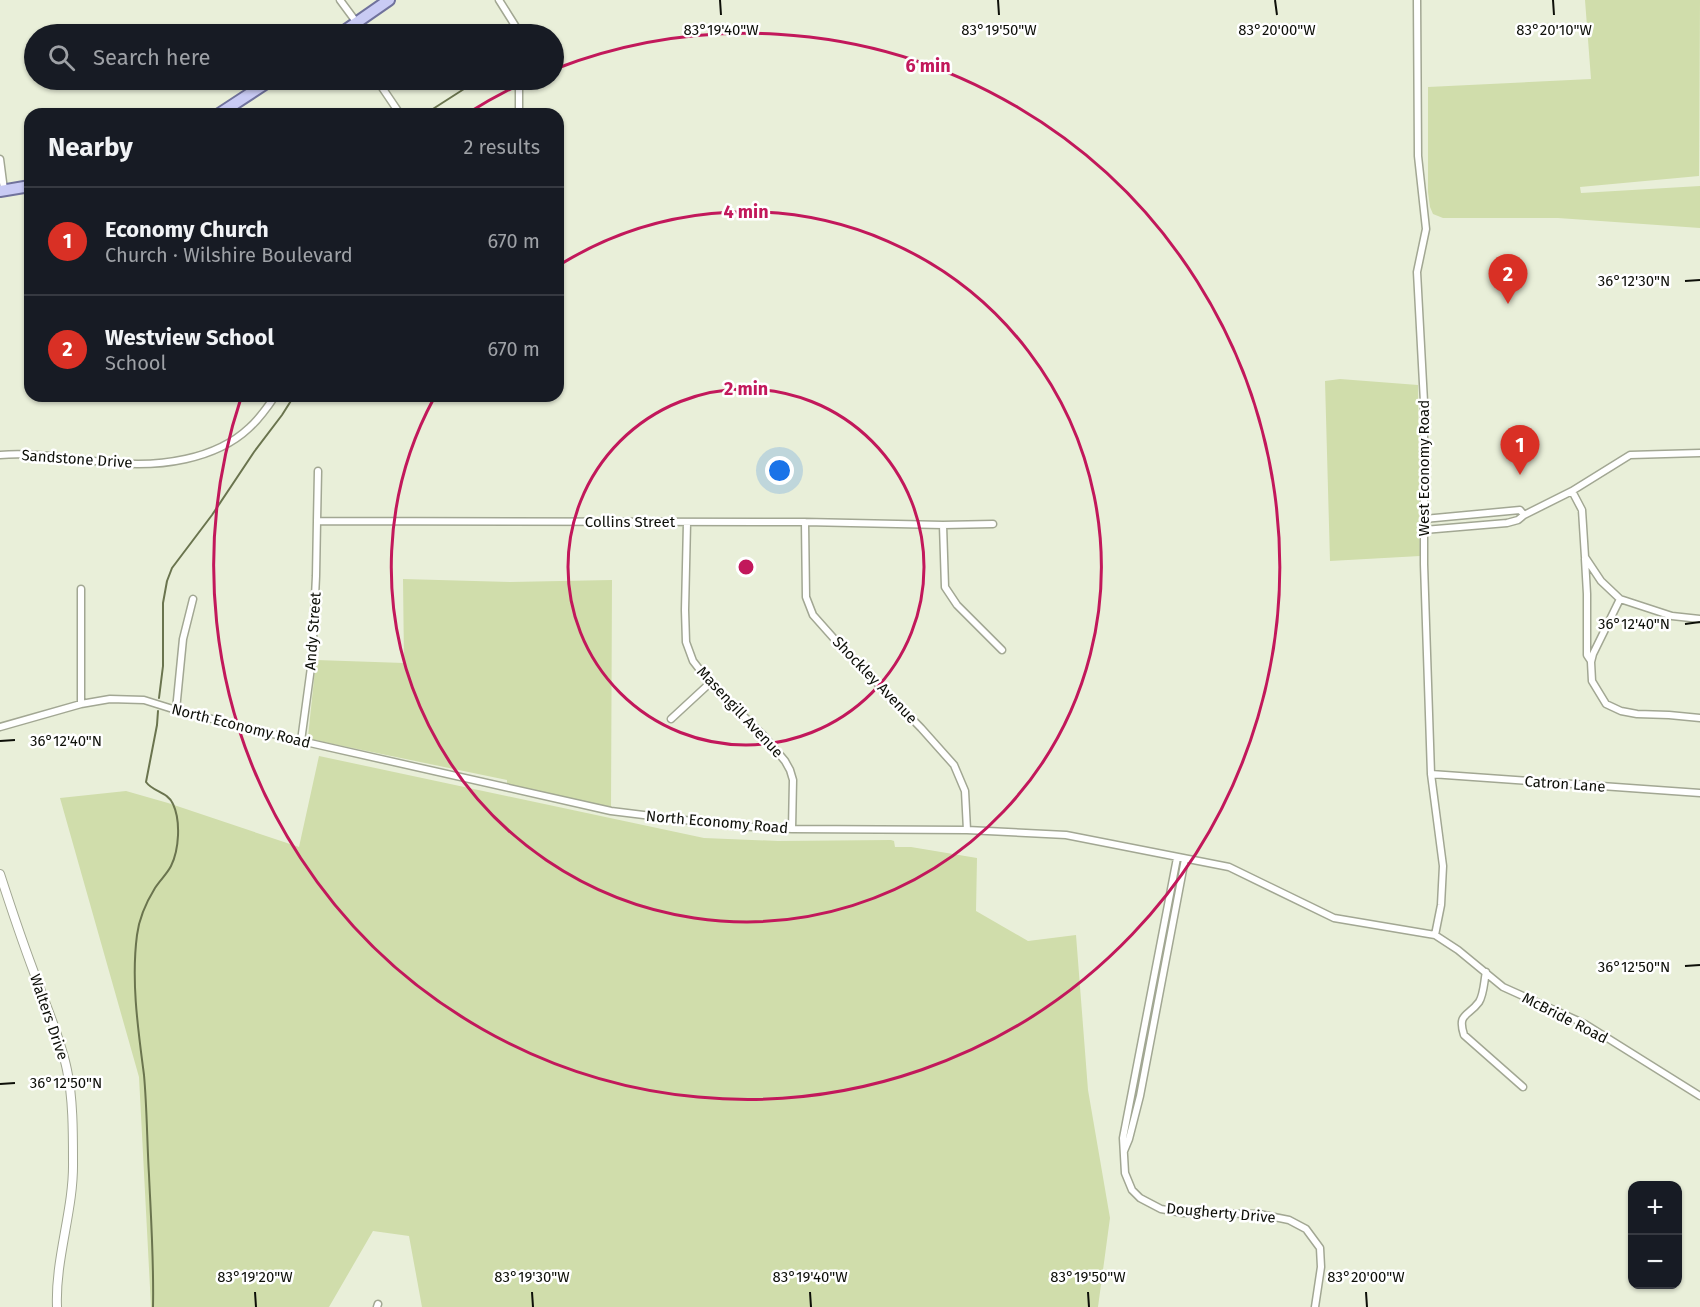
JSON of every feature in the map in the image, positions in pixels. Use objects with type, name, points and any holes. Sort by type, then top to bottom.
[{"type":"main road","points":[[357,23],[389,0]]},
{"type":"main road","points":[[228,108],[256,90]]},
{"type":"main road","points":[[2,191],[24,187]]},
{"type":"street","points":[[340,0],[357,23]]},
{"type":"street","points":[[499,0],[514,24]]},
{"type":"street","name":"West Economy Road","points":[[1417,0],[1418,156],[1426,229],[1418,272],[1424,402],[1424,530],[1431,774],[1443,866],[1441,905],[1434,935]]},
{"type":"street","points":[[384,90],[396,108]]},
{"type":"street","points":[[519,90],[519,108]]},
{"type":"street","points":[[0,159],[2,191]]},
{"type":"street","name":"Sandstone Drive","points":[[0,455],[58,456],[115,463],[181,459],[207,453],[228,444],[249,429],[271,402]]},
{"type":"street","points":[[1424,530],[1508,523],[1518,520],[1572,491],[1630,455],[1700,453]]},
{"type":"street","points":[[317,521],[318,471]]},
{"type":"street","points":[[1572,491],[1582,510],[1587,594],[1587,655],[1591,662]]},
{"type":"street","points":[[1424,519],[1520,510],[1524,515]]},
{"type":"street","name":"Collins Street","points":[[317,521],[993,524]]},
{"type":"street","name":"Andy Street","points":[[301,741],[312,660],[317,521]]},
{"type":"street","name":"Shockley Avenue","points":[[805,522],[806,597],[813,615],[954,765],[965,791],[967,830]]},
{"type":"street","name":"Masengill Avenue","points":[[687,523],[686,642],[693,661],[710,683],[735,706],[785,761],[793,780],[792,829]]},
{"type":"street","points":[[943,525],[945,587],[957,605],[1002,650]]},
{"type":"street","points":[[1585,557],[1601,581],[1620,599],[1672,616],[1700,619]]},
{"type":"street","points":[[81,590],[81,704]]},
{"type":"street","points":[[1620,599],[1591,662],[1592,681],[1606,704],[1621,711],[1636,714],[1700,718]]},
{"type":"street","points":[[176,710],[183,639],[193,600]]},
{"type":"street","points":[[671,719],[710,683]]},
{"type":"street","name":"North Economy Road","points":[[0,727],[81,704],[110,699],[144,700],[301,741],[611,811],[733,826],[792,829],[967,830],[1066,835],[1229,867],[1334,918],[1434,935]]},
{"type":"street","name":"Catron Lane","points":[[1431,774],[1700,794]]},
{"type":"street","name":"Dougherty Drive","points":[[1177,858],[1123,1138],[1125,1173],[1131,1190],[1140,1198],[1161,1209],[1183,1213],[1259,1214],[1289,1220],[1306,1229],[1320,1248],[1321,1267],[1315,1307]]},
{"type":"street","points":[[1123,1151],[1130,1139],[1135,1119],[1185,859]]},
{"type":"street","name":"Walters Drive","points":[[0,874],[59,1040],[67,1071],[73,1164],[71,1195],[59,1265],[57,1307]]},
{"type":"street","name":"McBride Road","points":[[1434,935],[1503,987],[1585,1024],[1700,1096]]},
{"type":"street","points":[[1156,966],[1165,968]]},
{"type":"street","points":[[1486,972],[1480,1000],[1462,1018],[1460,1025],[1464,1035],[1524,1087]]},
{"type":"green space","points":[[1585,0],[1700,0],[1699,176],[1580,187],[1581,193],[1700,186],[1700,228],[1558,218],[1443,218],[1433,214],[1428,192],[1428,87],[1591,79]]},
{"type":"green space","points":[[1340,379],[1418,385],[1420,556],[1330,561],[1325,381]]},
{"type":"green space","points":[[403,579],[510,582],[612,580],[611,811],[507,788],[507,780],[308,737],[316,660],[404,663]]},
{"type":"green space","points":[[319,756],[704,838],[778,841],[891,840],[894,841],[895,847],[911,847],[977,858],[976,911],[1028,941],[1076,935],[1088,1090],[1110,1218],[1098,1307],[422,1307],[409,1236],[373,1231],[329,1307],[151,1307],[139,1077],[60,798],[126,791],[299,847]]},
{"type":"waterway","points":[[434,108],[462,90]]},
{"type":"waterway","points":[[159,698],[163,666],[163,603],[172,568],[212,515],[290,402]]},
{"type":"waterway","points":[[153,1307],[146,1100],[136,1005],[135,952],[141,917],[146,904],[168,872],[177,844],[178,827],[173,804],[168,797],[146,782],[158,711]]},
{"type":"place","name":"Westview School","points":[[1508,304]]},
{"type":"place","name":"Economy Church","points":[[1520,475]]}]
